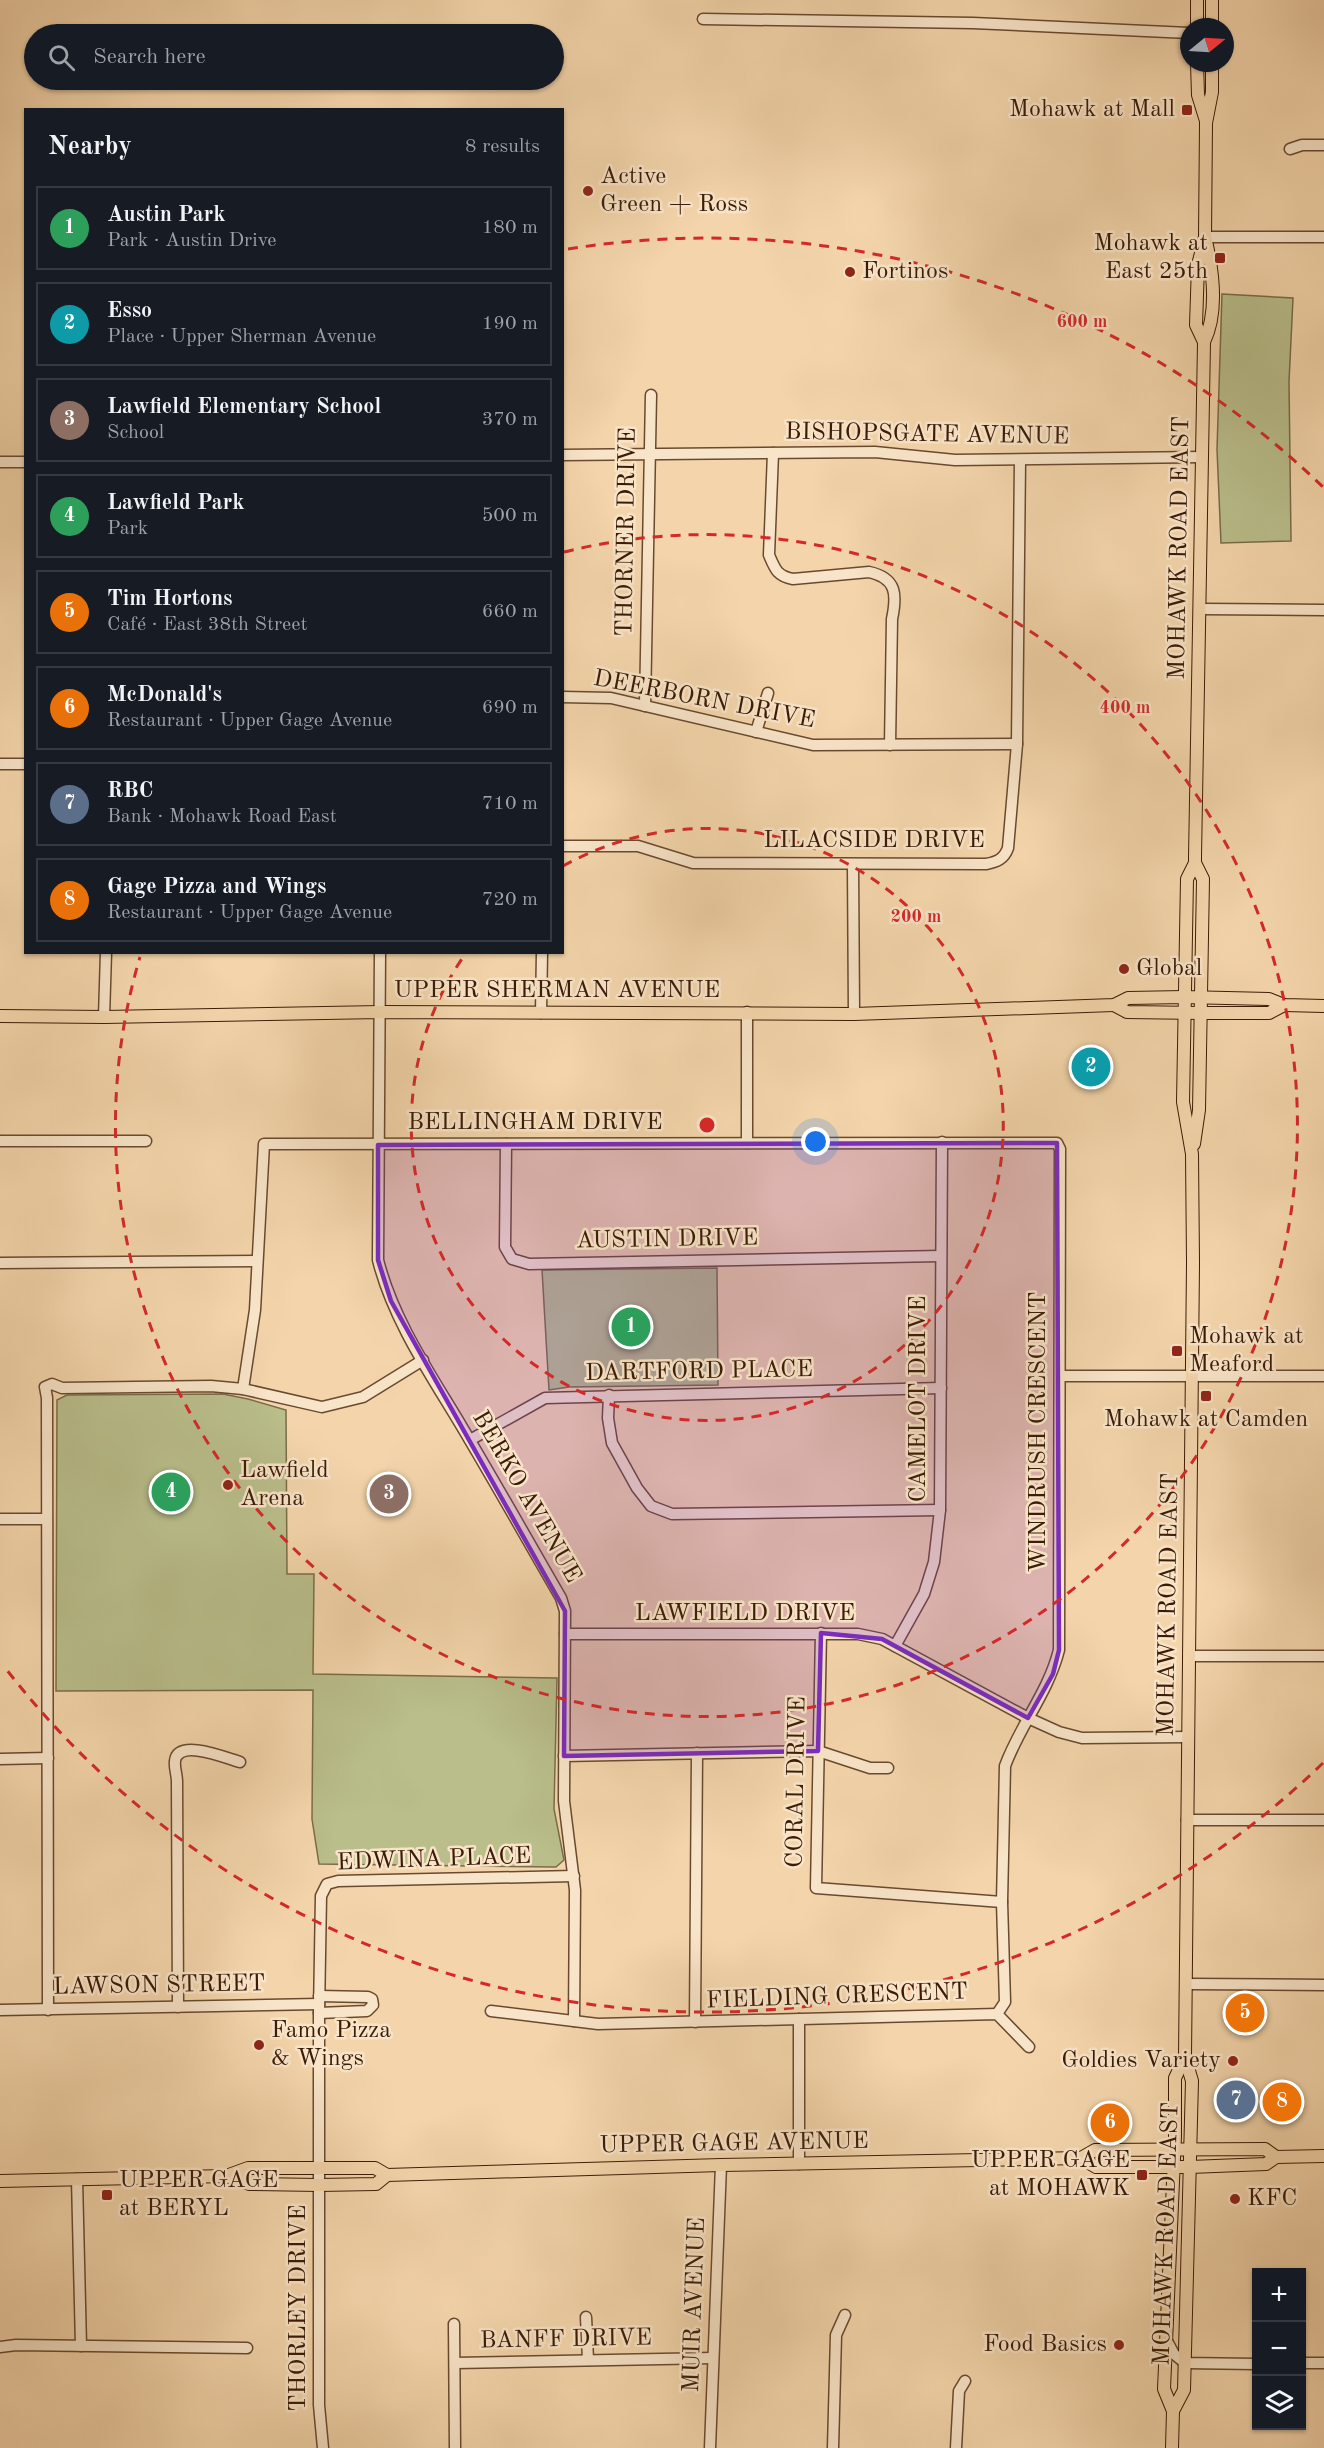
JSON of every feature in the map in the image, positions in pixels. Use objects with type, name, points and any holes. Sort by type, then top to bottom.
[{"type":"main road","points":[[1197,0],[1197,18]]},
{"type":"main road","points":[[1212,0],[1212,18]]},
{"type":"main road","name":"MOHAWK ROAD EAST","points":[[1197,72],[1198,95],[1206,123]]},
{"type":"main road","name":"MOHAWK ROAD EAST","points":[[1192,1154],[1183,1102],[1184,997],[1187,879],[1195,862],[1204,342],[1212,325],[1212,266],[1205,237],[1206,123],[1212,92],[1212,72]]},
{"type":"main road","name":"MOHAWK ROAD EAST","points":[[1173,2411],[1184,2390],[1192,2081],[1185,2057],[1193,1375],[1192,1154],[1199,1110],[1203,879],[1195,862]]},
{"type":"main road","name":"UPPER SHERMAN AVENUE","points":[[0,1016],[104,1017],[381,1012],[854,1014],[1114,1005],[1128,998],[1184,997],[1269,999],[1284,1005],[1324,1006]]},
{"type":"main road","name":"UPPER SHERMAN AVENUE","points":[[1114,1005],[1127,1012],[1184,1013],[1269,1012],[1284,1005]]},
{"type":"main road","name":"MOHAWK ROAD EAST","points":[[1172,2448],[1173,2411],[1164,2389],[1175,2078],[1185,2057]]},
{"type":"main road","name":"UPPER GAGE AVENUE","points":[[0,2181],[226,2176],[248,2168],[375,2168],[387,2175],[721,2165],[1081,2158],[1095,2150],[1265,2149],[1276,2157]]},
{"type":"main road","name":"UPPER GAGE AVENUE","points":[[1081,2158],[1096,2167],[1190,2167],[1266,2164],[1276,2157],[1324,2156]]},
{"type":"main road","name":"UPPER GAGE AVENUE","points":[[226,2176],[249,2184],[319,2186],[376,2184],[387,2175]]},
{"type":"street","points":[[703,20],[973,23],[1180,33]]},
{"type":"street","points":[[1290,149],[1302,145],[1324,145]]},
{"type":"street","points":[[1205,237],[1324,237]]},
{"type":"street","name":"THORNER DRIVE","points":[[645,706],[651,395]]},
{"type":"street","name":"BISHOPSGATE AVENUE","points":[[564,455],[875,452],[955,460],[1202,458]]},
{"type":"street","points":[[773,453],[770,555],[782,577],[793,579],[869,572],[878,574],[889,581],[894,590],[896,602],[892,620],[890,745]]},
{"type":"street","name":"LILACSIDE DRIVE","points":[[564,846],[638,846],[693,863],[986,864],[1000,860],[1008,848],[1017,744],[1020,460]]},
{"type":"street","points":[[0,462],[24,462]]},
{"type":"street","points":[[1200,609],[1324,610]]},
{"type":"street","points":[[756,732],[768,693]]},
{"type":"street","name":"DEERBORN DRIVE","points":[[564,697],[601,696],[813,745],[1017,744]]},
{"type":"street","points":[[0,764],[24,764]]},
{"type":"street","points":[[853,865],[854,1014]]},
{"type":"street","points":[[104,1017],[106,954]]},
{"type":"street","name":"BERKO AVENUE","points":[[380,954],[378,1260],[391,1302],[561,1598],[566,1611],[564,1808],[574,1876],[574,2021]]},
{"type":"street","points":[[541,1013],[542,954]]},
{"type":"street","points":[[747,1012],[747,1143]]},
{"type":"street","points":[[0,1141],[146,1141]]},
{"type":"street","name":"CAMELOT DRIVE","points":[[895,1646],[924,1594],[934,1562],[940,1509],[942,1142]]},
{"type":"street","name":"BELLINGHAM DRIVE","points":[[243,1389],[255,1310],[264,1144],[1053,1142]]},
{"type":"street","name":"WINDRUSH CRESCENT","points":[[1028,1718],[1053,1674],[1059,1650],[1060,1149],[1057,1143],[1053,1142]]},
{"type":"street","name":"AUSTIN DRIVE","points":[[506,1144],[505,1247],[512,1259],[529,1263],[940,1256]]},
{"type":"street","points":[[0,1263],[257,1261]]},
{"type":"street","points":[[48,2010],[47,1398],[45,1387],[51,1384],[62,1388],[211,1386],[243,1389],[322,1407],[363,1397],[423,1360]]},
{"type":"street","points":[[1060,1376],[1324,1376]]},
{"type":"street","name":"DARTFORD PLACE","points":[[470,1440],[545,1398],[941,1388]]},
{"type":"street","points":[[609,1395],[608,1418],[612,1443],[637,1488],[651,1506],[672,1514],[940,1509]]},
{"type":"street","points":[[0,1519],[46,1519]]},
{"type":"street","name":"CORAL DRIVE","points":[[821,1633],[816,1888],[1002,1902]]},
{"type":"street","name":"LAWFIELD DRIVE","points":[[565,1634],[858,1634],[882,1639],[1028,1718],[1059,1732],[1082,1738],[1188,1737]]},
{"type":"street","points":[[1190,1656],[1324,1656]]},
{"type":"street","name":"FIELDING CRESCENT","points":[[997,2014],[1005,2002],[1002,1902],[1005,1766],[1028,1718]]},
{"type":"street","points":[[178,2007],[175,1761],[179,1753],[189,1749],[240,1762]]},
{"type":"street","points":[[564,1756],[818,1751],[870,1768],[888,1768]]},
{"type":"street","name":"FIELDING CRESCENT","points":[[696,1754],[695,2022],[997,2014],[1029,2047]]},
{"type":"street","points":[[0,1759],[48,1758]]},
{"type":"street","points":[[1187,1820],[1324,1820]]},
{"type":"street","name":"EDWINA PLACE","points":[[319,2167],[321,1896],[327,1884],[338,1881],[574,1876]]},
{"type":"street","points":[[1186,1984],[1324,1985]]},
{"type":"street","name":"LAWSON STREET","points":[[0,2010],[319,2004]]},
{"type":"street","points":[[491,2011],[598,2024],[695,2022]]},
{"type":"street","points":[[799,2019],[799,2164]]},
{"type":"street","name":"MUIR AVENUE","points":[[710,2448],[721,2165]]},
{"type":"street","name":"THORLEY DRIVE","points":[[319,2167],[319,2405],[323,2448]]},
{"type":"street","points":[[76,2179],[81,2346]]},
{"type":"street","points":[[833,2448],[836,2336],[845,2315]]},
{"type":"street","points":[[586,2317],[588,2360]]},
{"type":"street","points":[[454,2324],[455,2448]]},
{"type":"street","points":[[1167,2341],[1174,2354],[1185,2363],[1252,2364]]},
{"type":"street","points":[[0,2347],[16,2345],[246,2348]]},
{"type":"street","name":"BANFF DRIVE","points":[[455,2363],[713,2358]]},
{"type":"street","points":[[1306,2363],[1324,2363]]},
{"type":"street","points":[[956,2448],[959,2391],[965,2381]]},
{"type":"highlighted area","points":[[1057,1143],[1059,1650],[1053,1674],[1028,1718],[882,1639],[821,1633],[818,1751],[564,1756],[565,1611],[391,1301],[378,1260],[378,1145]]},
{"type":"green space","points":[[1222,294],[1293,298],[1289,382],[1291,541],[1221,543],[1217,449]]},
{"type":"green space","points":[[717,1268],[718,1385],[569,1387],[549,1390],[542,1270]]},
{"type":"green space","points":[[223,1394],[286,1410],[287,1574],[314,1574],[313,1674],[557,1678],[554,1809],[564,1860],[556,1867],[319,1864],[312,1819],[313,1690],[56,1691],[57,1400],[67,1395]]},
{"type":"place","name":"Mohawk at Mall","points":[[1187,110]]},
{"type":"place","name":"Active Green + Ross","points":[[588,191]]},
{"type":"place","name":"Mohawk at East 25th","points":[[1220,258]]},
{"type":"place","name":"Fortinos","points":[[850,272]]},
{"type":"place","name":"Global","points":[[1124,969]]},
{"type":"place","name":"Esso","points":[[1091,1067]]},
{"type":"place","name":"Austin Park","points":[[631,1327]]},
{"type":"place","name":"Mohawk at Meaford","points":[[1177,1351]]},
{"type":"place","name":"Mohawk at Camden","points":[[1206,1396]]},
{"type":"place","name":"Lawfield Arena","points":[[228,1485]]},
{"type":"place","name":"Lawfield Park","points":[[171,1492]]},
{"type":"place","name":"Lawfield Elementary School","points":[[389,1494]]},
{"type":"place","name":"Tim Hortons","points":[[1245,2013]]},
{"type":"place","name":"Famo Pizza & Wings","points":[[259,2045]]},
{"type":"place","name":"Goldies Variety","points":[[1233,2061]]},
{"type":"place","name":"RBC","points":[[1236,2100]]},
{"type":"place","name":"Gage Pizza and Wings","points":[[1282,2102]]},
{"type":"place","name":"McDonald's","points":[[1110,2123]]},
{"type":"place","name":"UPPER GAGE at MOHAWK","points":[[1142,2175]]},
{"type":"place","name":"UPPER GAGE at BERYL","points":[[107,2195]]},
{"type":"place","name":"KFC","points":[[1235,2199]]},
{"type":"place","name":"Food Basics","points":[[1119,2345]]}]
